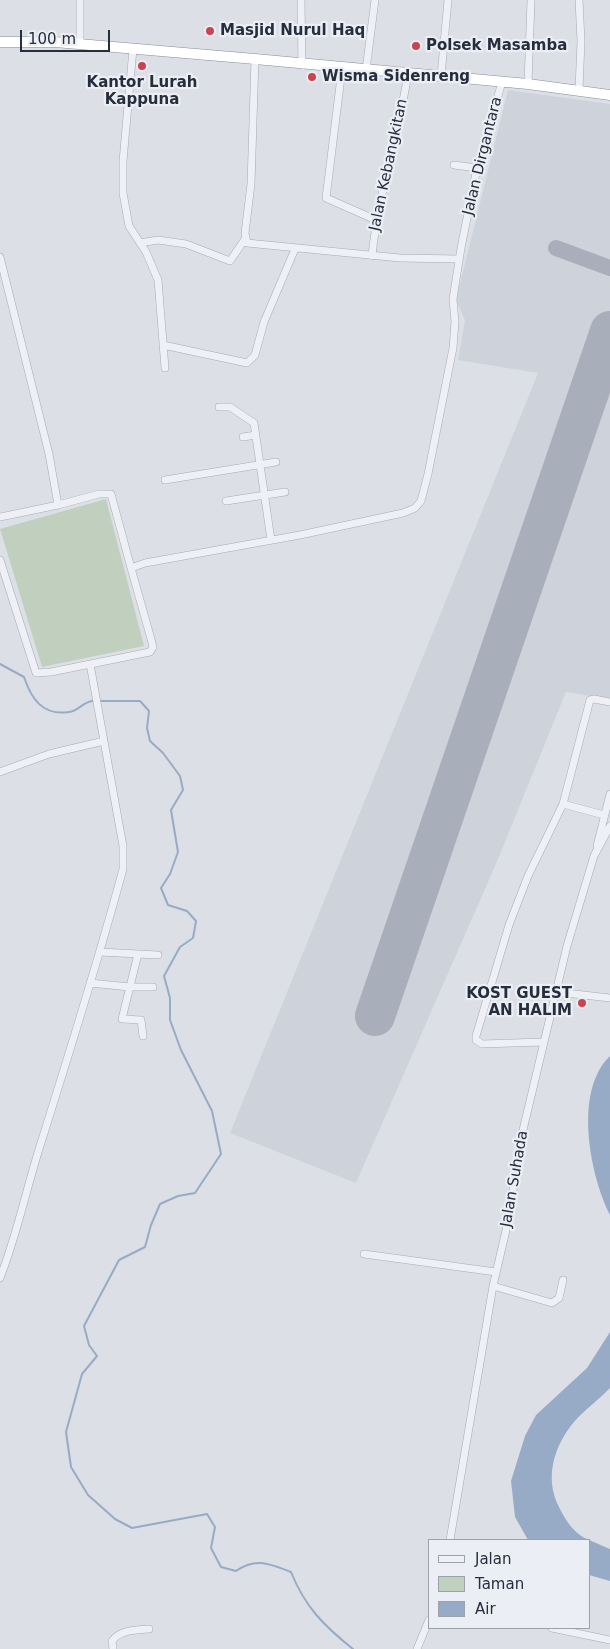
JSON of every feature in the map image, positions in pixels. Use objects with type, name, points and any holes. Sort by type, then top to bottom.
[{"type":"highway","points":[[0,42],[38,41],[255,59],[342,69],[528,84],[610,95]]},
{"type":"street","points":[[80,0],[80,45]]},
{"type":"street","points":[[301,0],[302,65]]},
{"type":"street","points":[[366,70],[375,0]]},
{"type":"street","points":[[441,76],[448,0]]},
{"type":"street","points":[[528,84],[531,0]]},
{"type":"street","points":[[579,0],[581,41],[579,90]]},
{"type":"street","points":[[133,49],[122,161],[122,193],[129,226],[149,258],[158,280],[166,368]]},
{"type":"street","points":[[140,243],[158,240],[186,244],[230,261],[245,239],[252,175],[255,59]]},
{"type":"street","points":[[342,69],[326,198],[376,220]]},
{"type":"street","name":"Jalan Kebangkitan","points":[[372,256],[376,220],[396,137],[408,74]]},
{"type":"street","name":"Jalan Dirgantara","points":[[131,568],[144,563],[403,513],[415,508],[421,502],[454,348],[455,322],[453,299],[477,168],[502,82]]},
{"type":"street","points":[[454,165],[477,168]]},
{"type":"street","points":[[245,239],[253,244],[372,256],[460,259]]},
{"type":"street","points":[[163,345],[247,363],[251,361],[255,355],[272,303],[294,248]]},
{"type":"street","points":[[0,257],[49,454],[58,505]]},
{"type":"street","points":[[219,407],[230,407],[251,420],[256,435],[271,540]]},
{"type":"street","points":[[243,437],[256,435]]},
{"type":"street","points":[[166,480],[276,462]]},
{"type":"street","points":[[226,502],[285,492]]},
{"type":"street","points":[[0,517],[99,494],[111,494],[152,647],[150,652],[51,672],[36,672],[0,560]]},
{"type":"street","points":[[0,1278],[12,1249],[100,952],[122,869],[123,846],[90,664]]},
{"type":"street","points":[[543,1042],[482,1044],[476,1040],[476,1036],[508,925],[528,876],[563,804],[590,700],[610,702]]},
{"type":"street","points":[[0,772],[49,754],[104,740]]},
{"type":"street","points":[[594,856],[610,794]]},
{"type":"street","points":[[563,804],[604,816]]},
{"type":"street","name":"Jalan Suhada","points":[[450,1539],[493,1286],[507,1226],[523,1130],[567,946],[594,856],[610,826]]},
{"type":"street","points":[[100,952],[158,955]]},
{"type":"street","points":[[138,954],[122,1019],[141,1020],[143,1036]]},
{"type":"street","points":[[90,983],[130,988],[154,987]]},
{"type":"street","points":[[557,992],[610,998]]},
{"type":"street","points":[[364,1254],[496,1272]]},
{"type":"street","points":[[493,1286],[552,1303],[559,1298],[563,1280]]},
{"type":"street","points":[[417,1649],[428,1622]]},
{"type":"street","points":[[113,1649],[112,1641],[115,1636],[136,1630],[149,1629]]},
{"type":"street","points":[[557,1629],[610,1640]]},
{"type":"shaded area","points":[[508,90],[610,104],[610,699],[566,692],[496,864],[356,1183],[230,1133],[538,373],[458,360],[465,320],[456,300]]},
{"type":"green space","points":[[106,499],[144,646],[42,667],[0,529]]},
{"type":"water","points":[[610,1056],[610,1215],[596,1178],[591,1156],[588,1111],[592,1090],[599,1071]]},
{"type":"water","points":[[610,1332],[610,1388],[578,1417],[567,1431],[553,1463],[552,1485],[562,1512],[575,1531],[587,1539],[527,1539],[515,1517],[511,1481],[525,1436],[536,1415],[587,1368]]},
{"type":"water","points":[[590,1540],[610,1549],[610,1581],[590,1575]]},
{"type":"waterway","points":[[0,664],[24,677],[34,698],[39,704],[52,711],[60,713],[69,712],[90,701],[94,701]]},
{"type":"waterway","points":[[99,701],[140,701],[149,711],[147,728],[150,741],[163,753],[180,776],[183,790],[171,810],[178,852],[170,874],[161,888],[168,905],[187,911],[196,921],[193,938],[180,947],[164,976],[170,998],[170,1020],[181,1050],[212,1111],[221,1154],[195,1193],[178,1196],[160,1204],[151,1225],[145,1247],[119,1260],[84,1326],[89,1345],[97,1356],[82,1374],[66,1432],[71,1467],[88,1495],[115,1519],[132,1528],[207,1514],[215,1527],[211,1548],[221,1567],[236,1571],[250,1564],[263,1563],[291,1572],[296,1584],[316,1615],[353,1649]]},
{"type":"taxiway","points":[[556,248],[610,268]]},
{"type":"runway","points":[[375,1016],[610,331]]},
{"type":"place","name":"Masjid Nurul Haq","points":[[210,31]]},
{"type":"place","name":"Polsek Masamba","points":[[416,46]]},
{"type":"place","name":"Kantor Lurah Kappuna","points":[[142,66]]},
{"type":"place","name":"Wisma Sidenreng","points":[[312,77]]},
{"type":"place","name":"KOST GUEST AN HALIM","points":[[582,1003]]}]
